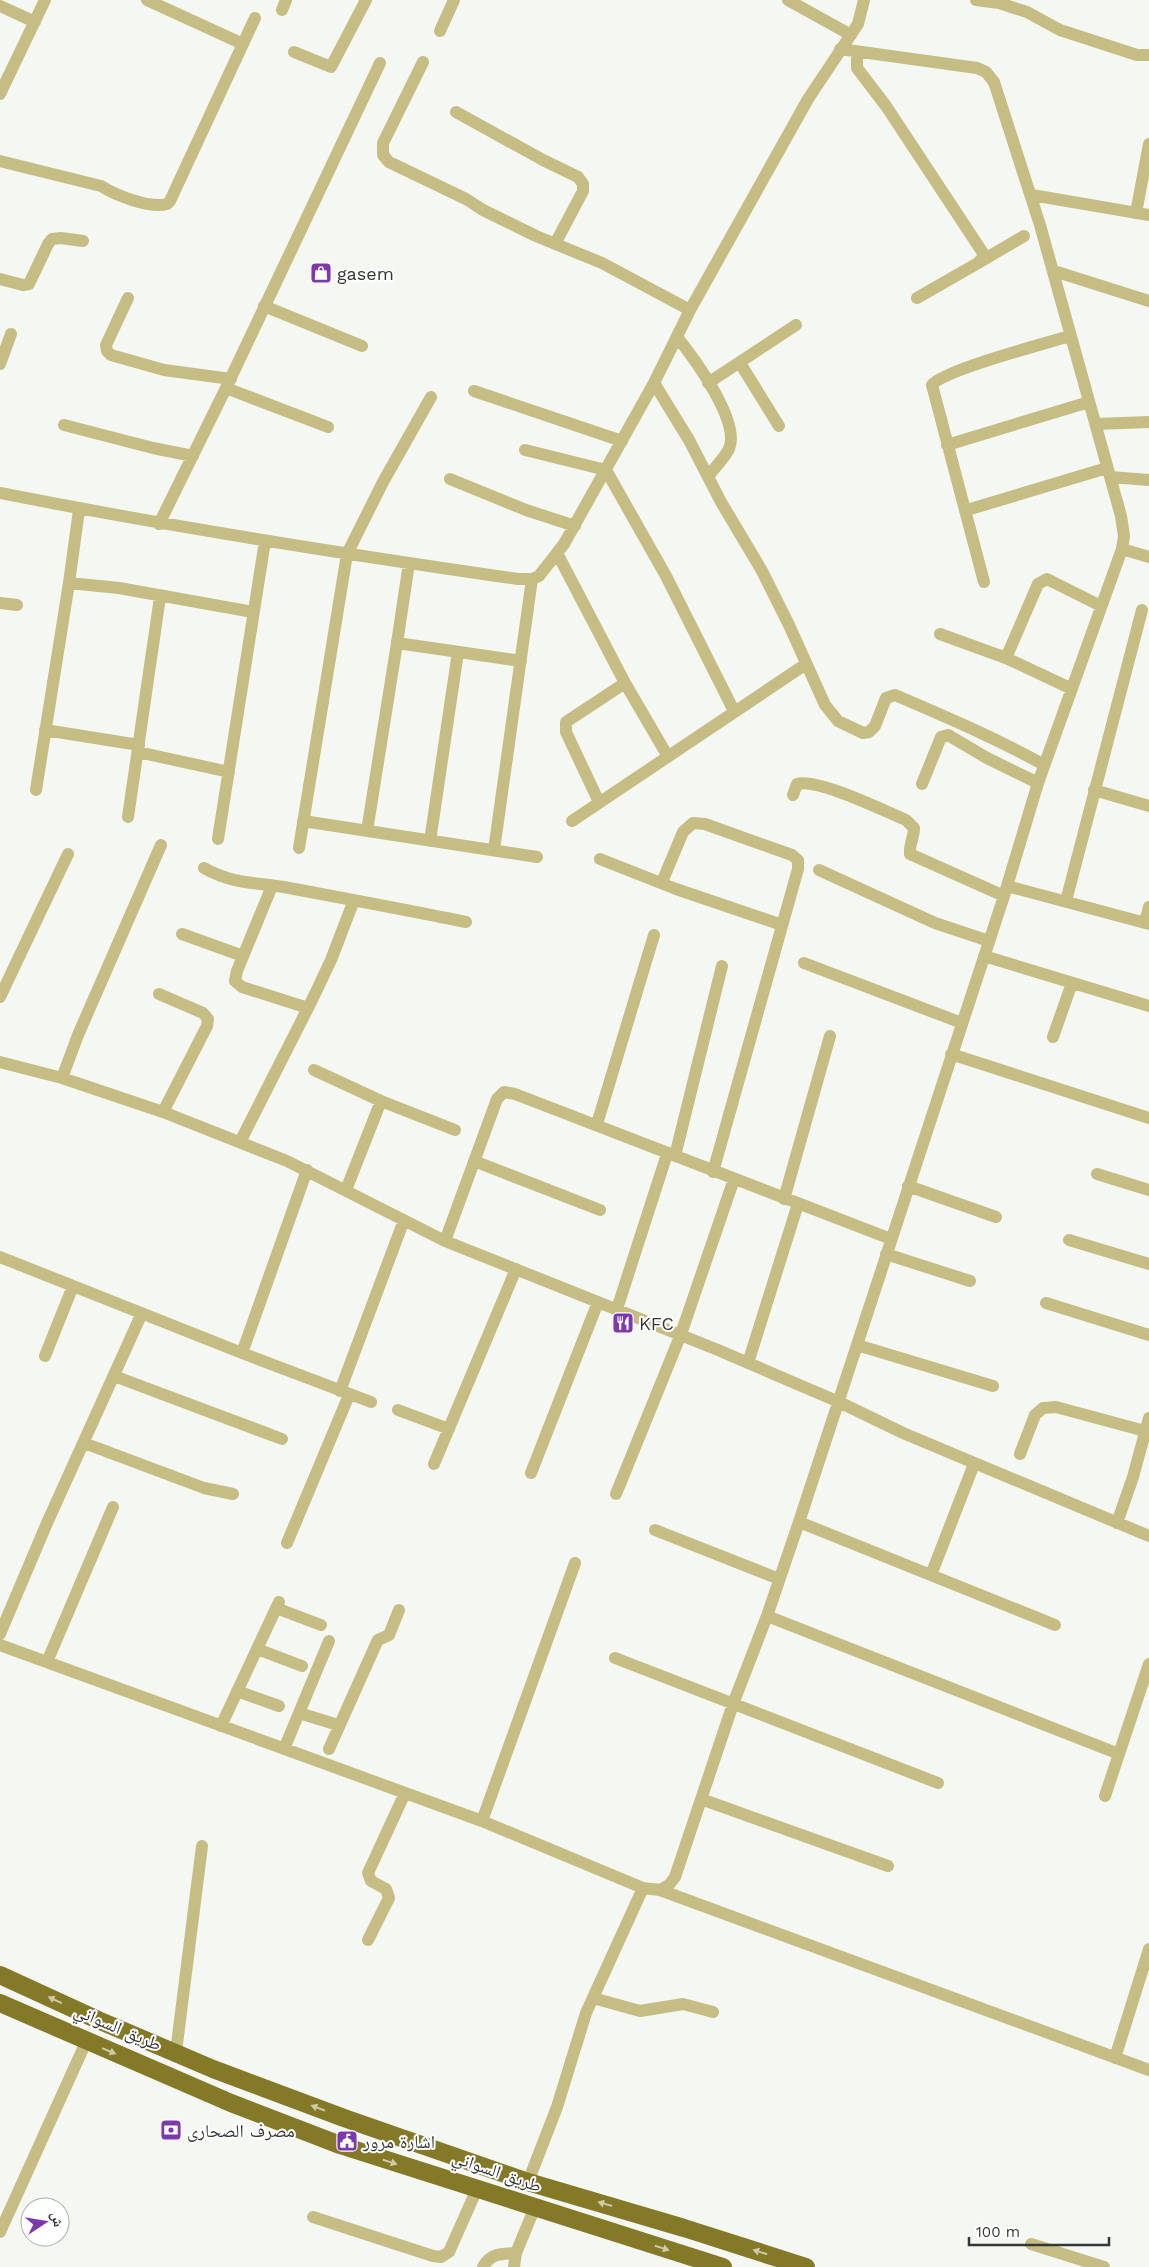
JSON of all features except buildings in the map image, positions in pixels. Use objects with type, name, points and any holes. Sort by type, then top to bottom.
[{"type":"highway","name":"طريق السواني","points":[[0,1974],[98,2020],[213,2069],[344,2118],[528,2182],[684,2228],[806,2267]]},
{"type":"highway","name":"طريق السواني","points":[[0,2003],[86,2042],[232,2103],[340,2145],[723,2267]]},
{"type":"highway","points":[[340,2145],[347,2132],[344,2118]]},
{"type":"highway","points":[[368,2154],[365,2150],[366,2139],[378,2130]]},
{"type":"street","points":[[0,94],[45,0]]},
{"type":"street","points":[[147,0],[243,44]]},
{"type":"street","points":[[294,52],[331,66],[366,0]]},
{"type":"street","points":[[440,31],[454,0]]},
{"type":"street","points":[[788,0],[851,35]]},
{"type":"street","points":[[0,494],[159,524],[347,554],[518,580],[532,579],[539,576],[557,554],[575,526],[654,383],[690,310],[808,99],[858,24],[864,0]]},
{"type":"street","points":[[976,0],[999,3],[1027,12],[1060,30],[1138,55],[1149,55]]},
{"type":"street","points":[[0,6],[35,22]]},
{"type":"street","points":[[0,161],[101,186],[115,195],[156,205],[166,204],[170,201],[255,18]]},
{"type":"street","points":[[660,1890],[669,1885],[675,1877],[733,1704],[767,1616],[840,1402],[1038,783],[1122,549],[1124,536],[1122,516],[1070,336],[1054,271],[1032,195],[994,82],[986,72],[977,68],[857,53],[840,49]]},
{"type":"street","points":[[857,53],[857,68],[886,106],[981,249],[983,258],[978,263]]},
{"type":"street","points":[[423,62],[383,144],[383,155],[389,162],[466,199],[509,223],[602,263],[690,310]]},
{"type":"street","points":[[159,524],[228,384],[380,63]]},
{"type":"street","points":[[456,112],[543,160],[578,176],[583,184],[583,191],[555,244]]},
{"type":"street","points":[[1032,195],[1143,215],[1149,144]]},
{"type":"street","points":[[917,298],[1024,236]]},
{"type":"street","points":[[0,279],[23,286],[29,284],[52,239],[61,238],[83,241]]},
{"type":"street","points":[[1054,271],[1149,301]]},
{"type":"street","points":[[128,298],[106,345],[107,351],[111,355],[164,370],[228,384],[328,427]]},
{"type":"street","points":[[264,306],[362,346]]},
{"type":"street","points":[[708,383],[796,326]]},
{"type":"street","points":[[0,364],[11,334]]},
{"type":"street","points":[[677,336],[695,359],[729,424],[729,449],[708,477]]},
{"type":"street","points":[[984,582],[967,510],[932,389],[935,381],[984,362],[1070,336]]},
{"type":"street","points":[[740,362],[779,426]]},
{"type":"street","points":[[654,383],[689,440],[762,571],[825,705],[838,720],[863,733],[870,732],[875,726],[886,698],[895,695],[940,713],[971,730],[1016,749],[1044,766]]},
{"type":"street","points":[[474,391],[622,441]]},
{"type":"street","points":[[298,848],[347,554],[383,482],[431,397]]},
{"type":"street","points":[[947,445],[1089,402]]},
{"type":"street","points":[[1096,424],[1149,422]]},
{"type":"street","points":[[64,425],[153,448],[193,456]]},
{"type":"street","points":[[525,450],[606,470],[666,576],[734,711]]},
{"type":"street","points":[[967,510],[1109,472],[1149,480]]},
{"type":"street","points":[[450,479],[526,510],[575,526]]},
{"type":"street","points":[[36,790],[79,510]]},
{"type":"street","points":[[218,839],[265,541]]},
{"type":"street","points":[[1122,549],[1149,557]]},
{"type":"street","points":[[557,554],[625,682],[667,755]]},
{"type":"street","points":[[367,831],[409,563]]},
{"type":"street","points":[[494,850],[532,579]]},
{"type":"street","points":[[1006,658],[1038,584],[1047,579],[1101,606]]},
{"type":"street","points":[[69,583],[119,588],[160,597],[254,612]]},
{"type":"street","points":[[128,817],[160,597]]},
{"type":"street","points":[[0,603],[16,605]]},
{"type":"street","points":[[1066,901],[1142,610]]},
{"type":"street","points":[[940,634],[1006,658],[1072,689]]},
{"type":"street","points":[[397,643],[520,661]]},
{"type":"street","points":[[430,841],[458,652]]},
{"type":"street","points":[[572,821],[667,755],[806,664]]},
{"type":"street","points":[[599,802],[566,732],[566,722],[625,682]]},
{"type":"street","points":[[45,730],[138,748],[228,772]]},
{"type":"street","points":[[922,784],[940,737],[948,735],[987,758],[1038,783]]},
{"type":"street","points":[[793,795],[797,784],[804,782],[835,791],[906,820],[914,828],[910,854],[1005,891],[1066,901],[1147,924],[1149,907]]},
{"type":"street","points":[[1094,790],[1149,806]]},
{"type":"street","points":[[303,821],[537,857]]},
{"type":"street","points":[[662,882],[683,832],[693,823],[705,824],[740,836],[792,855],[798,860],[798,869],[713,1172]]},
{"type":"street","points":[[62,1078],[78,1035],[161,845]]},
{"type":"street","points":[[0,997],[68,854]]},
{"type":"street","points":[[600,859],[782,925]]},
{"type":"street","points":[[204,868],[218,876],[236,882],[354,900],[466,922]]},
{"type":"street","points":[[819,870],[935,923],[989,941]]},
{"type":"street","points":[[272,886],[235,981],[242,987],[308,1008]]},
{"type":"street","points":[[240,1142],[331,960],[354,900]]},
{"type":"street","points":[[182,934],[244,956]]},
{"type":"street","points":[[597,1124],[654,935]]},
{"type":"street","points":[[984,956],[1149,1006]]},
{"type":"street","points":[[804,963],[962,1023]]},
{"type":"street","points":[[617,1309],[671,1155],[722,966]]},
{"type":"street","points":[[1053,1037],[1072,983]]},
{"type":"street","points":[[159,994],[203,1013],[208,1018],[207,1026],[163,1112]]},
{"type":"street","points":[[784,1199],[830,1036]]},
{"type":"street","points":[[952,1054],[1149,1118]]},
{"type":"street","points":[[0,1062],[62,1078],[163,1112],[240,1142],[307,1170],[445,1241],[681,1334],[840,1402],[903,1433],[974,1464],[1149,1536]]},
{"type":"street","points":[[314,1070],[455,1130]]},
{"type":"street","points":[[445,1241],[497,1100],[504,1092],[515,1094],[597,1124],[713,1172],[891,1239]]},
{"type":"street","points":[[346,1190],[381,1100]]},
{"type":"street","points":[[474,1161],[600,1210]]},
{"type":"street","points":[[242,1353],[307,1170]]},
{"type":"street","points":[[1097,1174],[1149,1190]]},
{"type":"street","points":[[616,1494],[681,1334],[734,1179]]},
{"type":"street","points":[[908,1186],[996,1217]]},
{"type":"street","points":[[748,1363],[798,1204]]},
{"type":"street","points":[[287,1543],[345,1393],[404,1220]]},
{"type":"street","points":[[1069,1240],[1149,1264]]},
{"type":"street","points":[[886,1254],[970,1281]]},
{"type":"street","points":[[1,1260],[73,1286],[371,1402]]},
{"type":"street","points":[[434,1464],[516,1269]]},
{"type":"street","points":[[45,1356],[73,1286]]},
{"type":"street","points":[[531,1473],[598,1302]]},
{"type":"street","points":[[1046,1303],[1149,1334]]},
{"type":"street","points":[[0,1634],[47,1523],[142,1313]]},
{"type":"street","points":[[857,1345],[993,1386]]},
{"type":"street","points":[[114,1376],[282,1439]]},
{"type":"street","points":[[1020,1454],[1035,1415],[1043,1408],[1056,1407],[1145,1431]]},
{"type":"street","points":[[398,1410],[449,1429]]},
{"type":"street","points":[[1117,1523],[1133,1477],[1149,1418]]},
{"type":"street","points":[[84,1443],[204,1488],[233,1494]]},
{"type":"street","points":[[931,1575],[974,1464]]},
{"type":"street","points":[[47,1662],[113,1507]]},
{"type":"street","points":[[799,1522],[1056,1625]]},
{"type":"street","points":[[655,1530],[779,1579]]},
{"type":"street","points":[[482,1820],[575,1563]]},
{"type":"street","points":[[221,1726],[278,1605],[321,1625]]},
{"type":"street","points":[[329,1749],[338,1725],[378,1640],[389,1635],[399,1610]]},
{"type":"street","points":[[767,1616],[1119,1754]]},
{"type":"street","points":[[284,1749],[329,1642]]},
{"type":"street","points":[[0,1645],[482,1820],[643,1888],[660,1890],[1149,2070]]},
{"type":"street","points":[[257,1649],[302,1666]]},
{"type":"street","points":[[615,1658],[938,1783]]},
{"type":"street","points":[[1105,1796],[1149,1664]]},
{"type":"street","points":[[237,1691],[279,1706]]},
{"type":"street","points":[[299,1713],[338,1725]]},
{"type":"street","points":[[368,1940],[389,1898],[386,1889],[371,1881],[368,1873],[405,1793]]},
{"type":"street","points":[[701,1799],[888,1866]]},
{"type":"street","points":[[176,2052],[202,1846]]},
{"type":"street","points":[[528,2182],[557,2107],[586,2013],[643,1888]]},
{"type":"street","points":[[1116,2058],[1149,1949]]},
{"type":"street","points":[[593,1998],[640,2011],[683,2004],[713,2012]]},
{"type":"street","points":[[0,2232],[86,2042]]},
{"type":"street","points":[[313,2216],[441,2257],[449,2252],[477,2189]]},
{"type":"street","points":[[514,2267],[516,2253],[535,2207]]},
{"type":"street","points":[[1031,2244],[1104,2267]]},
{"type":"street","points":[[483,2267],[489,2258],[495,2255],[516,2253]]},
{"type":"place","name":"gasem","points":[[321,273]]},
{"type":"place","name":"KFC","points":[[623,1323]]},
{"type":"place","name":"مصرف الصحارى","points":[[171,2130]]},
{"type":"place","name":"اشارة مرور","points":[[347,2141]]}]
